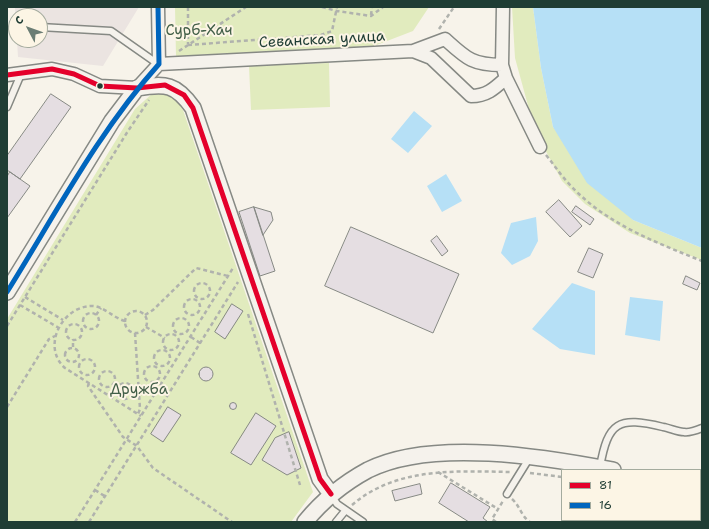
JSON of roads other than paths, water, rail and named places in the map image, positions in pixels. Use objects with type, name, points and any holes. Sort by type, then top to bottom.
[{"type":"street","points":[[7,292],[112,121],[137,88],[158,64],[158,7]]},
{"type":"street","points":[[503,7],[502,65],[506,78],[540,147]]},
{"type":"street","points":[[413,51],[445,39],[463,55],[475,63],[502,65]]},
{"type":"street","name":"Севанская улица","points":[[158,64],[413,51],[431,58],[472,96],[479,96],[493,90],[506,78]]},
{"type":"street","points":[[7,75],[52,69],[74,74],[100,86],[137,88],[165,85],[184,95],[192,108],[320,480],[331,494]]},
{"type":"street","points":[[305,522],[331,494],[368,470],[399,460],[436,454],[480,453],[531,456],[607,469]]},
{"type":"lane","points":[[48,28],[111,31],[158,64]]},
{"type":"lane","points":[[7,107],[21,74]]},
{"type":"lane","points":[[607,469],[604,444],[611,431],[624,422],[637,421],[685,433],[702,428]]},
{"type":"lane","points":[[507,494],[531,456]]},
{"type":"lane","points":[[331,494],[345,511],[363,522]]},
{"type":"lane","points":[[336,522],[345,511]]},
{"type":"water","points":[[533,7],[702,7],[702,248],[633,220],[587,183],[553,127],[541,68]]},
{"type":"water","points":[[414,111],[432,126],[408,153],[391,139]]},
{"type":"water","points":[[446,174],[462,201],[442,212],[427,186]]},
{"type":"water","points":[[536,217],[538,241],[530,256],[512,265],[501,253],[511,223]]},
{"type":"water","points":[[572,283],[595,291],[595,355],[560,349],[532,329]]},
{"type":"water","points":[[630,297],[663,301],[660,341],[625,335]]},
{"type":"park label","name":"Сурб-Хач","points":[[199,31]]},
{"type":"park label","name":"Дружба","points":[[139,390]]}]
